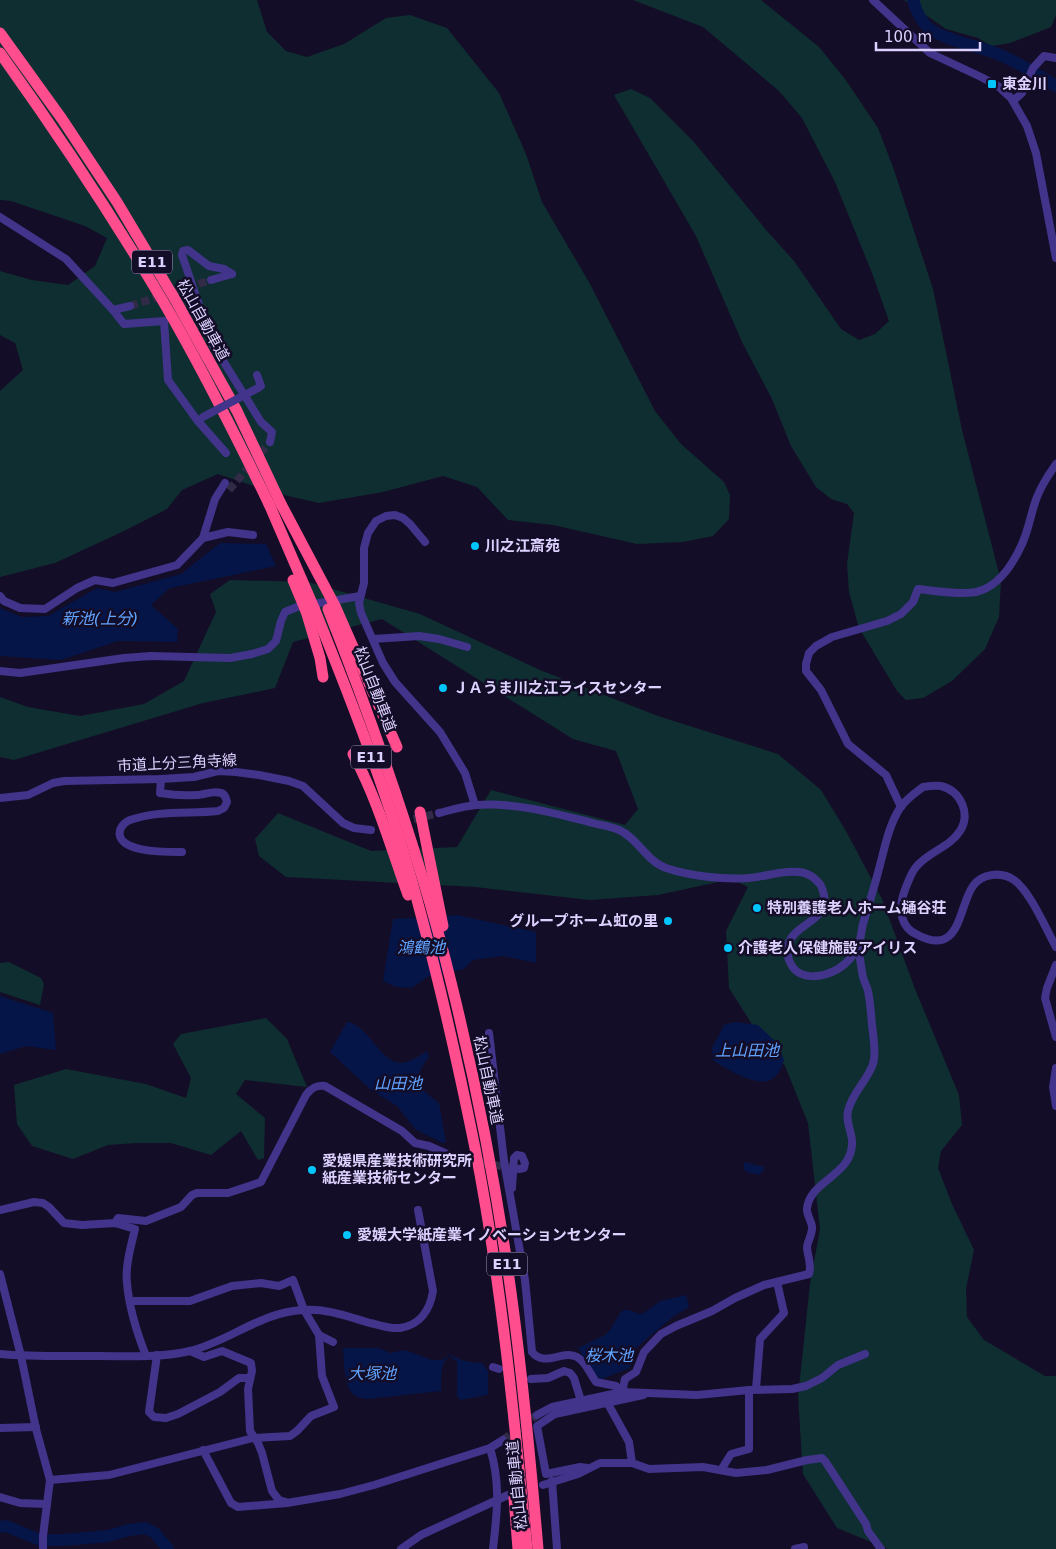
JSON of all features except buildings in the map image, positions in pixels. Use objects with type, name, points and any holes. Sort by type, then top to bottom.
[{"type":"highway","name":"松山自動車道","points":[[0,33],[68,128],[117,202],[237,411],[331,608],[367,709],[402,810],[426,908],[440,986],[475,1149],[505,1341],[527,1549]]},
{"type":"highway","name":"松山自動車道","points":[[0,53],[52,126],[106,208],[164,304],[242,447],[352,704],[426,908],[452,982],[488,1149],[507,1264],[538,1549]]},
{"type":"highway","points":[[331,608],[397,747]]},
{"type":"highway","points":[[310,609],[323,677]]},
{"type":"highway","points":[[353,754],[426,908]]},
{"type":"highway","points":[[420,812],[426,908]]},
{"type":"highway","points":[[505,1341],[507,1400],[518,1549]]},
{"type":"street","points":[[873,0],[930,53],[998,86],[1014,101],[1027,126],[1036,153],[1056,258]]},
{"type":"street","points":[[1014,101],[1022,93],[1033,68],[1044,56],[1056,58]]},
{"type":"street","points":[[0,217],[66,259],[124,324],[164,322],[168,380],[226,452]]},
{"type":"street","points":[[211,280],[232,274],[224,269],[209,266],[188,250],[184,251],[182,255],[212,343],[261,422],[272,432],[270,442]]},
{"type":"street","points":[[113,310],[130,306]]},
{"type":"street","points":[[200,419],[261,386],[257,375]]},
{"type":"street","points":[[901,807],[886,775],[848,744],[821,690],[806,671],[809,653],[816,646],[832,637],[888,621],[901,614],[913,602],[918,589],[952,593],[975,592],[990,588],[1014,560],[1023,544],[1036,499],[1042,485],[1056,464]]},
{"type":"street","points":[[0,596],[4,601],[20,608],[45,608],[77,588],[95,580],[113,583],[177,565],[203,538],[215,498],[227,486]]},
{"type":"street","points":[[425,542],[410,524],[402,518],[395,515],[386,516],[376,521],[368,533],[364,548],[364,583],[359,603],[361,614],[383,663],[395,682],[440,732],[456,757],[465,773],[475,805]]},
{"type":"street","points":[[203,538],[228,532],[253,535]]},
{"type":"street","points":[[0,671],[20,673],[151,656],[230,658],[252,654],[268,648],[276,641],[285,612],[297,607],[360,596]]},
{"type":"street","points":[[373,639],[419,636],[439,639],[467,647]]},
{"type":"street","name":"市道上分三角寺線","points":[[0,798],[28,795],[53,783],[64,781],[161,779],[194,777],[218,771],[236,772],[290,780],[303,786],[343,822],[354,828],[371,830]]},
{"type":"street","points":[[161,779],[160,793],[176,796],[216,792],[226,796],[227,802],[224,808],[218,811],[174,812],[128,820],[122,826],[119,834],[122,841],[129,846],[163,852],[182,852]]},
{"type":"street","points":[[622,1392],[625,1379],[636,1372],[644,1352],[661,1334],[764,1285],[809,1274],[811,1268],[807,1246],[812,1236],[812,1227],[807,1208],[813,1194],[844,1166],[849,1159],[853,1146],[848,1112],[853,1098],[874,1062],[868,991],[863,977],[858,947],[889,831],[901,807],[922,787],[933,785],[948,788],[954,793],[960,799],[964,812],[963,826],[955,837],[922,861],[912,873],[904,893],[901,912],[902,919],[912,932],[934,940],[942,939],[949,935],[959,923],[972,886],[985,876],[1000,875],[1012,879],[1023,889],[1056,947]]},
{"type":"street","points":[[439,813],[475,805],[507,805],[620,830],[632,838],[656,863],[667,868],[723,878],[741,878],[788,872],[809,874],[820,884],[825,899],[821,911],[813,921],[797,931],[789,942],[788,954],[791,965],[805,976],[823,974],[842,966],[850,959],[858,947]]},
{"type":"street","points":[[1056,965],[1045,998],[1054,1022],[1056,1037]]},
{"type":"street","points":[[489,1033],[510,1200],[525,1280],[532,1352],[536,1357],[544,1359],[574,1355],[579,1358],[596,1382],[616,1386],[622,1392]]},
{"type":"street","points":[[1056,1068],[1053,1087],[1056,1106]]},
{"type":"street","points":[[115,1223],[118,1218],[146,1220],[181,1207],[192,1195],[197,1193],[228,1193],[261,1182],[309,1090],[319,1086],[325,1086],[402,1131],[415,1143],[429,1146],[458,1159]]},
{"type":"street","points":[[510,1200],[514,1158],[517,1155],[523,1157],[525,1163],[525,1167],[519,1169]]},
{"type":"street","points":[[0,1210],[34,1202],[43,1203],[64,1223],[82,1225],[115,1223],[135,1229],[130,1248],[126,1282],[138,1336],[146,1356]]},
{"type":"street","points":[[0,1354],[21,1356],[146,1356],[190,1351],[216,1342],[268,1316],[304,1310],[330,1312],[389,1328],[400,1328],[412,1324],[425,1314],[431,1304],[432,1291],[418,1210]]},
{"type":"street","points":[[0,1274],[50,1480],[43,1547]]},
{"type":"street","points":[[50,1480],[109,1475],[253,1438],[290,1436],[311,1416],[334,1407],[322,1376],[319,1335],[304,1310],[293,1280],[279,1286],[261,1283],[232,1286],[190,1301],[130,1301]]},
{"type":"street","points":[[721,1470],[731,1454],[749,1449],[752,1390],[760,1339],[784,1313],[777,1282]]},
{"type":"street","points":[[319,1335],[333,1342]]},
{"type":"street","points":[[190,1351],[204,1357],[222,1351],[251,1364],[250,1432],[262,1453],[274,1496],[287,1503]]},
{"type":"street","points":[[536,1415],[552,1407],[622,1392],[697,1395],[752,1390],[792,1389],[806,1386],[822,1378],[838,1365],[865,1354]]},
{"type":"street","points":[[157,1355],[149,1412],[154,1417],[166,1418],[178,1414],[220,1392],[239,1378],[250,1378]]},
{"type":"street","points":[[531,1379],[548,1378],[564,1372],[570,1373],[574,1378],[581,1401]]},
{"type":"street","points":[[588,1468],[580,1467],[546,1474],[537,1426],[555,1414],[650,1394]]},
{"type":"street","points":[[608,1402],[629,1442],[632,1463]]},
{"type":"street","points":[[0,1428],[36,1427]]},
{"type":"street","points":[[203,1450],[233,1506],[238,1507],[287,1503],[340,1494],[490,1448],[503,1440]]},
{"type":"street","points":[[490,1448],[496,1467],[498,1500],[493,1549]]},
{"type":"street","points":[[543,1485],[578,1474],[600,1463],[632,1463],[649,1470],[703,1467],[736,1473],[754,1472],[822,1458],[866,1524],[868,1531],[880,1549]]},
{"type":"street","points":[[552,1481],[557,1549]]},
{"type":"street","points":[[400,1549],[421,1535],[508,1495]]},
{"type":"street","points":[[0,1498],[20,1503],[47,1504]]},
{"type":"street","points":[[795,1549],[804,1547]]},
{"type":"green space","points":[[0,0],[257,0],[267,32],[286,51],[307,57],[344,44],[386,18],[410,15],[447,28],[499,93],[526,154],[542,202],[590,284],[655,411],[681,444],[724,482],[730,495],[729,519],[713,536],[683,542],[637,544],[553,525],[508,520],[477,487],[443,476],[383,492],[319,503],[275,493],[218,474],[182,490],[167,509],[124,531],[55,563],[0,577],[0,391],[23,370],[15,343],[0,335],[0,271],[32,280],[68,285],[95,266],[107,238],[85,226],[11,201],[0,200]]},
{"type":"green space","points":[[633,0],[761,0],[819,47],[845,79],[878,128],[894,170],[933,289],[962,430],[1001,581],[999,617],[985,649],[952,681],[923,698],[906,700],[897,691],[859,628],[849,592],[847,564],[854,513],[847,504],[831,499],[816,487],[791,446],[772,399],[742,342],[696,236],[614,95],[631,89],[650,98],[693,141],[794,261],[841,329],[859,340],[875,334],[889,321],[872,273],[835,182],[802,118],[779,91],[703,27]]},
{"type":"green space","points":[[904,0],[1056,0],[1056,15],[1051,27],[1010,43],[991,46],[978,38],[946,29]]},
{"type":"green space","points":[[230,580],[308,582],[420,614],[540,670],[658,716],[778,754],[821,790],[846,831],[882,899],[915,989],[959,1095],[962,1125],[941,1151],[938,1168],[952,1204],[974,1250],[966,1289],[967,1317],[984,1340],[1045,1376],[1056,1376],[1056,1549],[888,1549],[837,1528],[803,1474],[798,1397],[810,1284],[820,1229],[808,1123],[785,1066],[762,1040],[729,988],[726,931],[748,887],[732,879],[658,895],[590,900],[475,887],[286,877],[259,856],[255,839],[278,813],[371,851],[457,847],[491,790],[625,825],[638,809],[616,751],[573,739],[382,619],[293,642],[275,688],[203,703],[14,760],[0,757],[0,697],[28,707],[80,716],[144,704],[184,681],[216,612],[210,594]]},
{"type":"green space","points":[[9,962],[41,978],[44,984],[40,1005],[0,992],[0,963]]},
{"type":"green space","points":[[266,1018],[287,1039],[307,1087],[245,1080],[236,1094],[265,1118],[264,1158],[258,1160],[241,1131],[211,1155],[171,1143],[136,1143],[108,1145],[73,1159],[32,1146],[17,1124],[14,1085],[66,1069],[146,1084],[186,1098],[191,1078],[173,1044],[181,1034]]},
{"type":"water","name":"新池(上分)","points":[[220,543],[266,544],[276,566],[170,588],[151,605],[178,629],[177,642],[118,641],[61,660],[0,656],[0,608],[22,617],[48,616],[97,588],[115,592],[181,574]]},
{"type":"water","name":"鴻鶴池","points":[[457,915],[536,932],[536,963],[503,956],[473,960],[464,969],[427,977],[412,988],[396,987],[383,981],[393,919]]},
{"type":"water","points":[[0,996],[53,1013],[56,1050],[26,1046],[0,1054]]},
{"type":"water","name":"山田池","points":[[347,1022],[363,1030],[383,1053],[390,1059],[398,1062],[409,1061],[427,1051],[429,1057],[420,1071],[419,1083],[426,1093],[439,1103],[446,1142],[442,1143],[415,1129],[397,1106],[370,1089],[330,1052]]},
{"type":"water","name":"上山田池","points":[[735,1022],[758,1025],[778,1044],[784,1060],[779,1072],[771,1080],[755,1081],[731,1071],[713,1060],[712,1048],[724,1025]]},
{"type":"water","points":[[744,1162],[764,1167],[764,1170],[759,1175],[747,1172],[744,1169]]},
{"type":"water","name":"桜木池","points":[[686,1295],[689,1307],[674,1316],[635,1349],[630,1368],[602,1379],[593,1374],[578,1348],[605,1335],[624,1310],[639,1314],[644,1313],[660,1301]]},
{"type":"water","name":"大塚池","points":[[343,1348],[379,1348],[390,1353],[405,1350],[432,1360],[442,1360],[450,1355],[465,1361],[482,1363],[488,1371],[488,1393],[487,1395],[461,1400],[457,1396],[457,1362],[450,1356],[444,1362],[441,1391],[368,1399],[358,1397],[353,1394],[348,1385]]},
{"type":"waterway","points":[[913,0],[921,20],[936,33],[1003,56],[1056,86]]},
{"type":"waterway","points":[[0,1527],[6,1526],[40,1540],[108,1536],[145,1528],[155,1533],[168,1549]]},
{"type":"tunnel","points":[[130,306],[211,280]]},
{"type":"tunnel","points":[[229,490],[270,442]]},
{"type":"tunnel","points":[[402,822],[439,813]]},
{"type":"tunnel","points":[[458,1159],[519,1169]]},
{"type":"tunnel","points":[[503,1440],[537,1415]]},
{"type":"place","name":"東金川","points":[[992,84]]},
{"type":"place","name":"川之江斎苑","points":[[475,546]]},
{"type":"place","name":"ＪＡうま川之江ライスセンター","points":[[443,688]]},
{"type":"place","name":"特別養護老人ホーム樋谷荘","points":[[757,908]]},
{"type":"place","name":"グループホーム虹の里","points":[[668,921]]},
{"type":"place","name":"介護老人保健施設アイリス","points":[[728,948]]},
{"type":"place","name":"愛媛県産業技術研究所 紙産業技術センター","points":[[312,1170]]},
{"type":"place","name":"愛媛大学紙産業イノベーションセンター","points":[[347,1235]]}]
